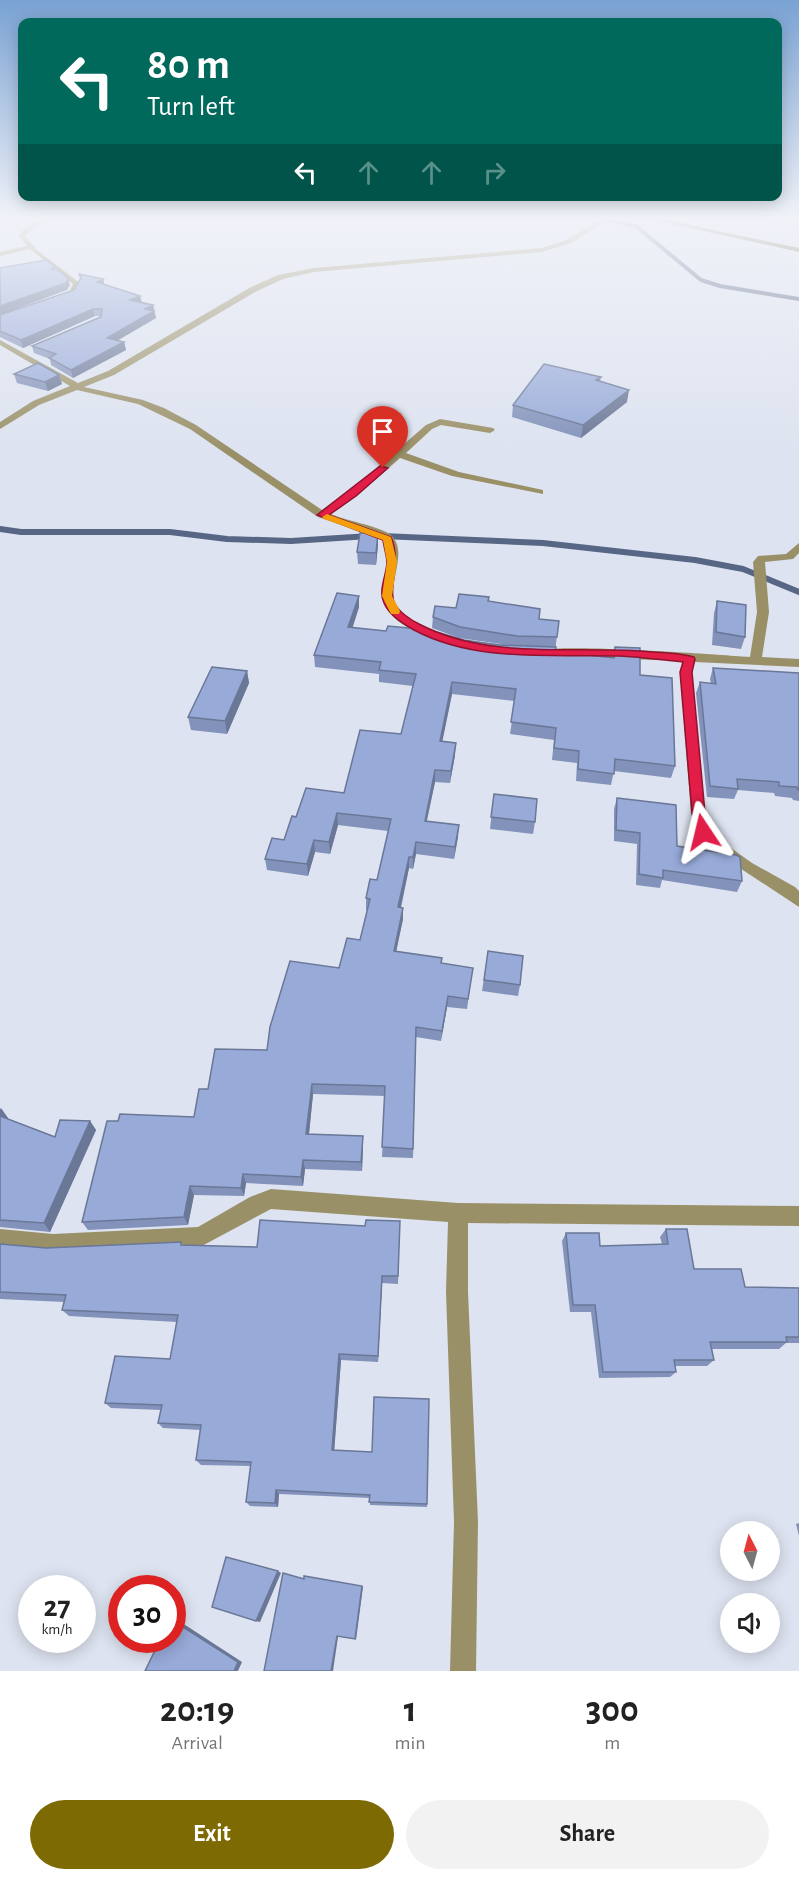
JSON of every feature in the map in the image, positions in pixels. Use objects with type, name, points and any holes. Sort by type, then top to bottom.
[{"type":"street","points":[[53,300],[61,297]]},
{"type":"street","points":[[0,426],[36,403],[111,373],[238,297]]},
{"type":"street","points":[[0,342],[25,353],[85,391],[140,402],[161,410],[211,439],[322,515],[388,539],[392,562],[388,602],[409,623],[439,639],[448,641]]},
{"type":"street","points":[[322,515],[352,494],[429,427],[440,422],[490,430]]},
{"type":"street","points":[[399,454],[456,474],[538,492]]},
{"type":"street","points":[[755,662],[763,612],[759,562],[762,558],[789,556],[799,546]]},
{"type":"street","points":[[529,652],[622,653],[690,659],[799,663]]},
{"type":"street","points":[[690,659],[686,672],[698,813],[703,832],[747,867],[789,891],[799,901]]},
{"type":"street","points":[[0,1239],[53,1244],[200,1237],[257,1204],[271,1200],[458,1213],[799,1216]]},
{"type":"street","points":[[458,1213],[458,1292],[466,1522],[463,1671]]},
{"type":"building","points":[[0,297],[26,297],[0,306]]},
{"type":"building","points":[[53,297],[138,297],[130,300],[153,305],[145,309],[154,311],[107,338],[124,342],[71,370],[49,358],[56,354],[32,346],[101,317],[102,309],[93,309],[21,340],[0,331],[0,315]]},
{"type":"building","points":[[38,363],[59,375],[45,382],[14,374]]},
{"type":"building","points":[[544,364],[601,377],[596,380],[629,390],[583,425],[513,405]]},
{"type":"building","points":[[360,533],[378,533],[376,553],[357,552]]},
{"type":"building","points":[[337,593],[359,596],[348,627],[386,631],[388,626],[430,630],[464,640],[498,645],[556,647],[555,651],[614,658],[615,647],[640,648],[640,675],[672,678],[675,766],[615,759],[614,774],[578,769],[579,751],[554,748],[556,728],[511,722],[516,689],[452,682],[440,741],[456,743],[451,771],[435,770],[425,821],[459,825],[455,847],[416,842],[413,857],[409,857],[398,907],[403,908],[394,951],[442,958],[441,963],[473,968],[468,999],[448,996],[442,1031],[416,1027],[413,1149],[382,1147],[385,1086],[312,1084],[306,1134],[363,1136],[361,1162],[303,1160],[301,1177],[243,1174],[241,1188],[190,1186],[184,1217],[82,1222],[107,1121],[118,1121],[120,1114],[194,1117],[199,1089],[208,1089],[215,1049],[267,1050],[270,1027],[290,961],[339,968],[347,938],[360,940],[370,899],[366,898],[370,879],[377,880],[391,819],[337,813],[329,842],[314,840],[307,864],[265,859],[272,838],[284,840],[292,816],[296,817],[306,788],[344,793],[360,730],[401,734],[416,674],[379,670],[381,662],[314,655]]},
{"type":"building","points":[[459,594],[489,597],[488,601],[540,609],[539,619],[559,621],[557,637],[517,636],[460,627],[433,617],[435,606],[456,608]]},
{"type":"building","points":[[717,601],[746,605],[745,637],[716,632]]},
{"type":"building","points":[[212,667],[247,671],[225,721],[188,717]]},
{"type":"building","points":[[713,668],[799,673],[799,790],[797,787],[779,786],[779,782],[737,779],[738,789],[710,786],[700,682],[716,684]]},
{"type":"building","points":[[494,794],[537,799],[535,822],[491,817]]},
{"type":"building","points":[[617,798],[676,805],[677,846],[740,857],[742,881],[663,870],[663,878],[639,874],[640,833],[616,830]]},
{"type":"building","points":[[488,951],[523,956],[520,985],[484,980]]},
{"type":"building","points":[[0,1116],[55,1137],[60,1120],[90,1121],[44,1223],[0,1220]]},
{"type":"building","points":[[260,1220],[365,1226],[366,1220],[400,1221],[398,1276],[382,1276],[378,1356],[339,1354],[332,1450],[372,1452],[374,1397],[429,1399],[427,1504],[369,1502],[370,1495],[276,1490],[275,1503],[246,1502],[251,1462],[196,1460],[201,1425],[158,1423],[162,1405],[105,1403],[115,1356],[170,1359],[178,1315],[62,1310],[66,1295],[0,1292],[0,1244],[46,1248],[181,1242],[181,1245],[257,1247]]},
{"type":"building","points":[[666,1229],[687,1229],[694,1269],[741,1269],[745,1287],[799,1288],[799,1337],[786,1337],[787,1342],[710,1342],[714,1360],[674,1360],[676,1372],[603,1372],[595,1305],[573,1305],[566,1233],[599,1233],[600,1246],[668,1244]]},
{"type":"building","points":[[226,1557],[278,1571],[256,1621],[212,1607]]},
{"type":"building","points":[[283,1573],[304,1579],[304,1576],[362,1586],[355,1639],[337,1636],[331,1671],[264,1671]]},
{"type":"building","points":[[186,1629],[238,1662],[234,1671],[145,1671],[154,1653],[186,1653]]},
{"type":"waterway","points":[[787,297],[799,299]]},
{"type":"waterway","points":[[0,529],[21,532],[170,532],[227,539],[291,541],[370,536]]},
{"type":"waterway","points":[[382,536],[543,543],[695,560],[743,569],[799,592]]},
{"type":"slow traffic","points":[[327,517],[385,536],[388,539],[392,562],[387,596],[388,602],[395,611]]},
{"type":"route","points":[[383,468],[322,515],[388,539],[392,562],[388,602],[399,616],[409,623],[439,639],[479,647],[519,652],[647,654],[690,659],[686,672],[698,813],[703,832]]}]
